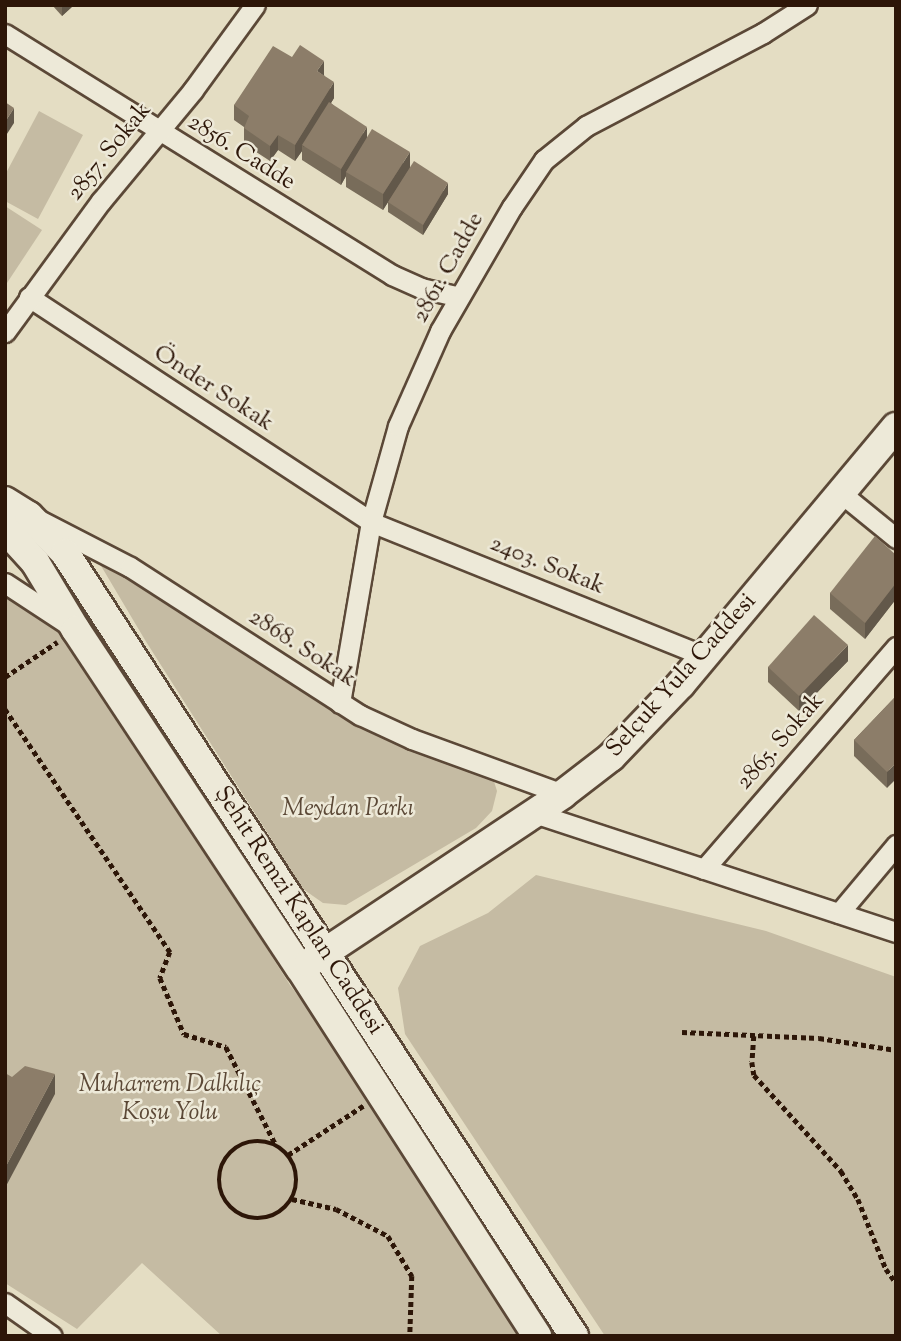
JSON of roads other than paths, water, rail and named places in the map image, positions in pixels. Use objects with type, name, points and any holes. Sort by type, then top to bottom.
[{"type":"main road","name":"Selçuk Yula Caddesi","points":[[300,968],[563,794],[631,737],[704,656],[896,427]]},
{"type":"main road","name":"Şehit Remzi Kaplan Caddesi","points":[[5,501],[35,562],[76,630],[300,968],[537,1336]]},
{"type":"main road","name":"Şehit Remzi Kaplan Caddesi","points":[[17,522],[65,553],[574,1336]]},
{"type":"street","name":"2857. Sokak","points":[[5,332],[101,201],[193,90],[255,5]]},
{"type":"street","name":"2861. Cadde","points":[[340,704],[371,522],[398,426],[440,331],[512,207],[544,160],[586,126],[763,33],[807,5]]},
{"type":"street","name":"2856. Cadde","points":[[5,34],[392,275],[421,288],[459,297]]},
{"type":"street","name":"Önder Sokak","points":[[29,297],[371,522]]},
{"type":"street","points":[[842,494],[896,538]]},
{"type":"street","name":"2868. Sokak","points":[[17,522],[130,567],[340,704],[412,739],[563,794]]},
{"type":"street","name":"2403. Sokak","points":[[371,522],[704,656]]},
{"type":"street","points":[[5,583],[76,630]]},
{"type":"street","name":"2865. Sokak","points":[[704,869],[896,647]]},
{"type":"street","points":[[534,813],[896,932]]},
{"type":"street","points":[[839,913],[896,845]]},
{"type":"street","points":[[5,1303],[52,1336]]},
{"type":"park label","name":"Meydan Parkı","points":[[348,810]]},
{"type":"park label","name":"Muharrem Dalkılıç Koşu Yolu","points":[[170,1100]]}]
